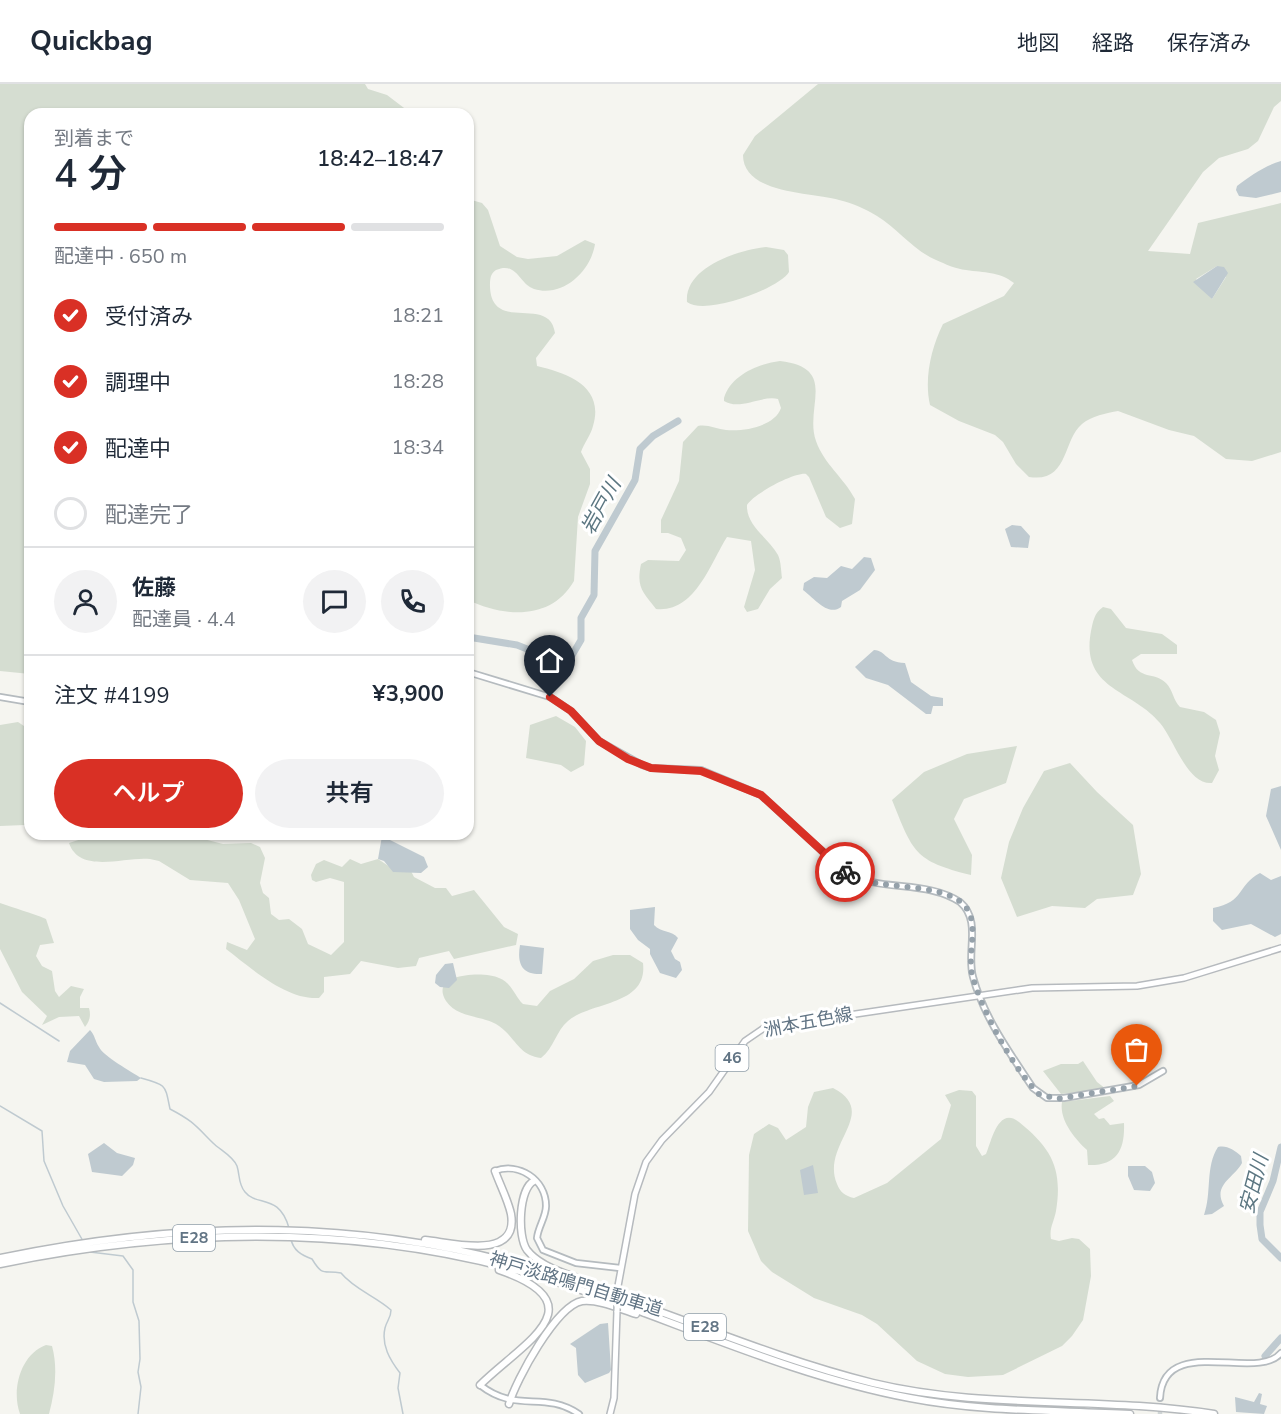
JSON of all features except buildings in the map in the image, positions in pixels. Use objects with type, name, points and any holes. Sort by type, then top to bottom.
[{"type":"highway","points":[[380,1236],[482,1247],[500,1242],[509,1232],[512,1217],[495,1171]]},
{"type":"highway","points":[[534,1181],[524,1191],[521,1228],[525,1246],[532,1256],[572,1276],[647,1302],[675,1316]]},
{"type":"highway","name":"神戸淡路鳴門自動車道","points":[[0,1258],[135,1239],[248,1228],[349,1236],[485,1263],[553,1281],[826,1377],[908,1398],[970,1406],[1064,1412],[1114,1410],[1130,1414]]},
{"type":"highway","name":"神戸淡路鳴門自動車道","points":[[135,1239],[252,1235],[380,1236],[454,1249],[525,1266],[783,1355],[873,1383],[937,1395],[1114,1410],[1214,1414]]},
{"type":"highway","name":"神戸淡路鳴門自動車道","points":[[0,1264],[72,1248]]},
{"type":"highway","points":[[414,1248],[510,1274],[534,1285],[546,1297],[549,1312],[545,1325],[480,1385]]},
{"type":"highway","points":[[509,1404],[516,1385],[541,1343],[560,1316],[574,1304],[595,1302],[697,1332]]},
{"type":"main road","points":[[474,674],[550,697],[571,711],[599,741],[642,765],[651,768],[701,771],[761,795],[846,873],[861,881],[920,890],[957,900],[966,907],[972,920],[970,961],[979,994],[1004,1044],[1033,1088],[1043,1096],[1064,1098],[1134,1086],[1163,1071]]},
{"type":"main road","points":[[0,697],[24,701]]},
{"type":"main road","name":"洲本五色線","points":[[610,1414],[614,1398],[620,1268],[644,1165],[662,1140],[709,1092],[739,1048],[754,1033],[781,1024],[979,994],[1050,987],[1137,986],[1184,978],[1281,948]]},
{"type":"main road","points":[[495,1171],[517,1168],[527,1172],[543,1195],[546,1205],[537,1235],[543,1250],[576,1263],[620,1268]]},
{"type":"main road","points":[[1160,1398],[1164,1380],[1175,1368],[1199,1364],[1268,1361],[1281,1353]]},
{"type":"main road","points":[[480,1385],[492,1397],[509,1404],[555,1404],[579,1414]]},
{"type":"shaded area","points":[[0,84],[365,84],[368,89],[387,95],[404,108],[24,108],[24,673],[0,671]]},
{"type":"shaded area","points":[[818,84],[1281,84],[1281,101],[1274,107],[1258,141],[1248,149],[1219,158],[1203,172],[1148,251],[1190,254],[1198,223],[1281,203],[1281,452],[1252,461],[1226,459],[1194,436],[1169,430],[1118,411],[1099,415],[1086,421],[1076,431],[1063,459],[1051,474],[1029,477],[1016,464],[1003,442],[995,435],[959,421],[930,405],[928,395],[930,364],[943,324],[1004,296],[1014,283],[997,274],[958,269],[936,260],[920,251],[885,221],[859,206],[828,197],[782,190],[754,178],[746,168],[743,155],[755,136]],"holes":[[[1217,266],[1226,277],[1212,299],[1196,279]]]},
{"type":"shaded area","points":[[1281,161],[1281,192],[1256,198],[1239,196],[1237,186],[1264,168]]},
{"type":"shaded area","points":[[474,201],[482,203],[488,210],[500,246],[517,257],[528,259],[557,256],[585,240],[595,244],[588,264],[582,272],[565,286],[555,290],[534,289],[509,268],[496,270],[490,279],[493,301],[500,309],[543,316],[551,322],[555,333],[536,358],[537,366],[560,373],[581,384],[594,401],[595,412],[592,429],[581,452],[590,469],[590,484],[578,517],[574,581],[564,594],[553,603],[540,609],[511,612],[474,603]]},
{"type":"shaded area","points":[[766,247],[784,250],[788,255],[789,272],[782,279],[757,293],[725,303],[709,306],[687,302],[688,290],[694,279],[715,262],[728,256]]},
{"type":"shaded area","points":[[1217,266],[1224,267],[1228,273],[1212,299],[1193,282]]},
{"type":"shaded area","points":[[780,361],[798,365],[809,372],[814,380],[816,391],[813,428],[816,441],[824,457],[855,499],[852,524],[840,528],[826,517],[809,477],[806,474],[793,476],[757,495],[747,505],[750,519],[778,555],[782,578],[770,589],[758,609],[747,612],[744,607],[755,570],[751,541],[727,537],[700,585],[691,595],[670,608],[656,609],[640,584],[641,564],[648,560],[679,561],[686,550],[681,538],[661,533],[661,520],[679,481],[683,442],[698,426],[741,430],[766,423],[778,414],[781,408],[778,399],[730,404],[724,401],[724,398],[733,383],[746,372]]},
{"type":"shaded area","points":[[1012,525],[1021,526],[1030,536],[1028,548],[1011,547],[1005,529]]},
{"type":"shaded area","points":[[864,557],[871,558],[875,570],[860,590],[842,601],[841,607],[831,610],[826,608],[803,590],[804,583],[814,577],[827,578],[841,566],[852,569]]},
{"type":"shaded area","points":[[1103,607],[1111,609],[1126,628],[1162,634],[1177,645],[1177,654],[1141,654],[1132,660],[1139,671],[1157,677],[1166,683],[1180,707],[1204,712],[1216,720],[1220,733],[1215,756],[1219,770],[1212,783],[1203,782],[1195,777],[1160,723],[1149,712],[1111,686],[1093,665],[1090,650],[1091,631],[1096,615]]},
{"type":"shaded area","points":[[874,650],[893,661],[905,663],[911,682],[931,696],[943,698],[943,706],[933,706],[931,714],[926,714],[888,685],[866,678],[855,667]]},
{"type":"shaded area","points":[[556,716],[575,727],[586,741],[584,765],[571,772],[561,765],[526,758],[530,725]]},
{"type":"shaded area","points":[[18,722],[24,726],[24,825],[0,826],[0,725]]},
{"type":"shaded area","points":[[1017,746],[1006,783],[964,799],[954,819],[972,855],[971,875],[926,859],[911,843],[892,800],[924,772],[967,754]]},
{"type":"shaded area","points":[[1070,763],[1133,825],[1141,874],[1133,895],[1097,899],[1085,908],[1052,906],[1017,917],[1001,878],[1009,842],[1023,808],[1044,771]]},
{"type":"shaded area","points":[[1281,786],[1281,850],[1266,816],[1271,789]]},
{"type":"shaded area","points":[[78,840],[207,840],[223,844],[251,843],[260,847],[265,858],[260,883],[263,893],[269,898],[271,914],[279,920],[289,919],[302,929],[308,944],[331,955],[344,942],[344,882],[330,878],[316,882],[312,880],[311,875],[316,864],[324,860],[342,867],[350,859],[361,864],[378,859],[396,871],[411,871],[414,877],[435,888],[446,888],[452,896],[474,890],[504,927],[518,934],[516,945],[454,959],[449,951],[419,958],[416,966],[398,968],[361,961],[350,974],[324,977],[324,992],[319,998],[307,997],[294,994],[270,981],[226,949],[227,942],[247,950],[255,939],[239,900],[228,883],[190,880],[159,861],[150,859],[105,862],[83,859],[75,853],[69,843]]},
{"type":"shaded area","points":[[381,840],[390,840],[424,857],[428,867],[421,873],[393,872],[384,861],[378,859]]},
{"type":"shaded area","points":[[1260,873],[1271,880],[1281,876],[1281,934],[1275,937],[1251,924],[1222,930],[1213,921],[1213,908],[1231,902],[1247,883]]},
{"type":"shaded area","points":[[0,903],[46,919],[54,943],[40,945],[36,956],[42,966],[52,971],[55,991],[59,997],[71,986],[84,989],[80,997],[80,1008],[89,1008],[90,1013],[85,1027],[79,1016],[59,1017],[42,1025],[47,1016],[22,992],[0,949]]},
{"type":"shaded area","points":[[655,907],[654,925],[678,938],[671,951],[675,959],[680,962],[682,970],[676,978],[660,973],[650,954],[650,949],[638,940],[630,929],[630,910]]},
{"type":"shaded area","points":[[520,945],[544,948],[542,974],[529,972],[522,967],[519,957]]},
{"type":"shaded area","points":[[613,955],[630,955],[643,963],[642,977],[637,987],[616,1001],[568,1021],[541,1058],[522,1050],[499,1026],[451,1007],[443,992],[445,985],[460,976],[492,976],[507,983],[523,1004],[537,1006],[550,991],[574,979],[593,961]]},
{"type":"shaded area","points":[[453,963],[457,980],[449,988],[440,987],[435,983],[436,975],[445,964]]},
{"type":"shaded area","points":[[90,1030],[102,1051],[141,1078],[137,1081],[104,1082],[94,1079],[85,1065],[67,1062],[70,1051]]},
{"type":"shaded area","points":[[1083,1061],[1097,1082],[1106,1089],[1061,1094],[1043,1071],[1061,1064],[1078,1064]]},
{"type":"shaded area","points":[[833,1088],[846,1098],[851,1108],[851,1119],[836,1156],[834,1169],[840,1189],[845,1195],[854,1198],[887,1183],[941,1139],[951,1105],[945,1095],[959,1090],[972,1091],[976,1096],[976,1146],[982,1156],[986,1154],[996,1128],[1006,1118],[1019,1122],[1047,1150],[1056,1171],[1058,1183],[1051,1239],[1059,1241],[1079,1239],[1090,1249],[1091,1276],[1083,1320],[1062,1346],[1003,1375],[968,1377],[945,1374],[917,1361],[877,1324],[862,1315],[814,1298],[772,1272],[761,1261],[748,1231],[749,1155],[754,1134],[769,1124],[778,1128],[786,1140],[806,1127],[808,1107],[814,1092]]},
{"type":"shaded area","points":[[1110,1096],[1114,1101],[1094,1114],[1099,1119],[1104,1118],[1110,1125],[1124,1123],[1121,1148],[1106,1163],[1088,1165],[1087,1150],[1065,1122],[1062,1102]]},
{"type":"shaded area","points":[[104,1143],[117,1153],[135,1158],[133,1165],[122,1176],[92,1172],[88,1154]]},
{"type":"shaded area","points":[[1218,1147],[1227,1147],[1236,1152],[1241,1156],[1242,1163],[1222,1187],[1221,1199],[1224,1206],[1212,1214],[1204,1215],[1211,1163]]},
{"type":"shaded area","points":[[813,1165],[818,1193],[804,1195],[800,1170]]},
{"type":"shaded area","points":[[1128,1166],[1145,1166],[1152,1172],[1155,1183],[1150,1191],[1134,1190],[1128,1176]]},
{"type":"shaded area","points":[[608,1323],[611,1370],[585,1383],[578,1375],[576,1348],[570,1344],[600,1324]]},
{"type":"shaded area","points":[[46,1345],[52,1346],[55,1363],[54,1389],[49,1414],[20,1414],[17,1394],[20,1374],[30,1356]]},
{"type":"shaded area","points":[[1259,1393],[1262,1394],[1260,1404],[1267,1406],[1264,1414],[1236,1412],[1235,1397],[1254,1402]]},
{"type":"waterway","name":"岩戸川","points":[[474,638],[517,645],[552,659],[571,657],[581,640],[581,618],[594,595],[595,551],[635,480],[640,449],[653,436],[678,421]]},
{"type":"waterway","points":[[0,1003],[59,1041]]},
{"type":"waterway","points":[[141,1078],[156,1082],[163,1087],[170,1109],[193,1124],[233,1159],[245,1192],[256,1199],[274,1205],[285,1217],[289,1228]]},
{"type":"waterway","points":[[0,1106],[42,1131],[44,1161],[63,1206],[83,1241]]},
{"type":"waterway","name":"安田川","points":[[1281,1147],[1273,1181],[1260,1212],[1262,1239],[1281,1258]]},
{"type":"waterway","points":[[291,1239],[296,1249],[312,1259],[321,1271],[341,1273],[352,1284],[391,1310],[384,1340],[390,1358],[400,1373],[398,1388],[403,1414]]},
{"type":"waterway","points":[[90,1252],[123,1256],[133,1270],[133,1302],[139,1321],[138,1372],[141,1387],[138,1414]]},
{"type":"waterway","name":"安田川","points":[[1265,1356],[1281,1338]]},
{"type":"tunnel","points":[[1160,1398],[1160,1414]]},
{"type":"way so far","points":[[845,872],[861,881],[936,893],[954,898],[963,904],[972,920],[970,961],[979,994],[995,1029],[1039,1094],[1057,1099],[1137,1086]]},
{"type":"route","points":[[550,697],[571,711],[599,741],[628,759],[651,768],[701,771],[761,795],[845,872]]}]
